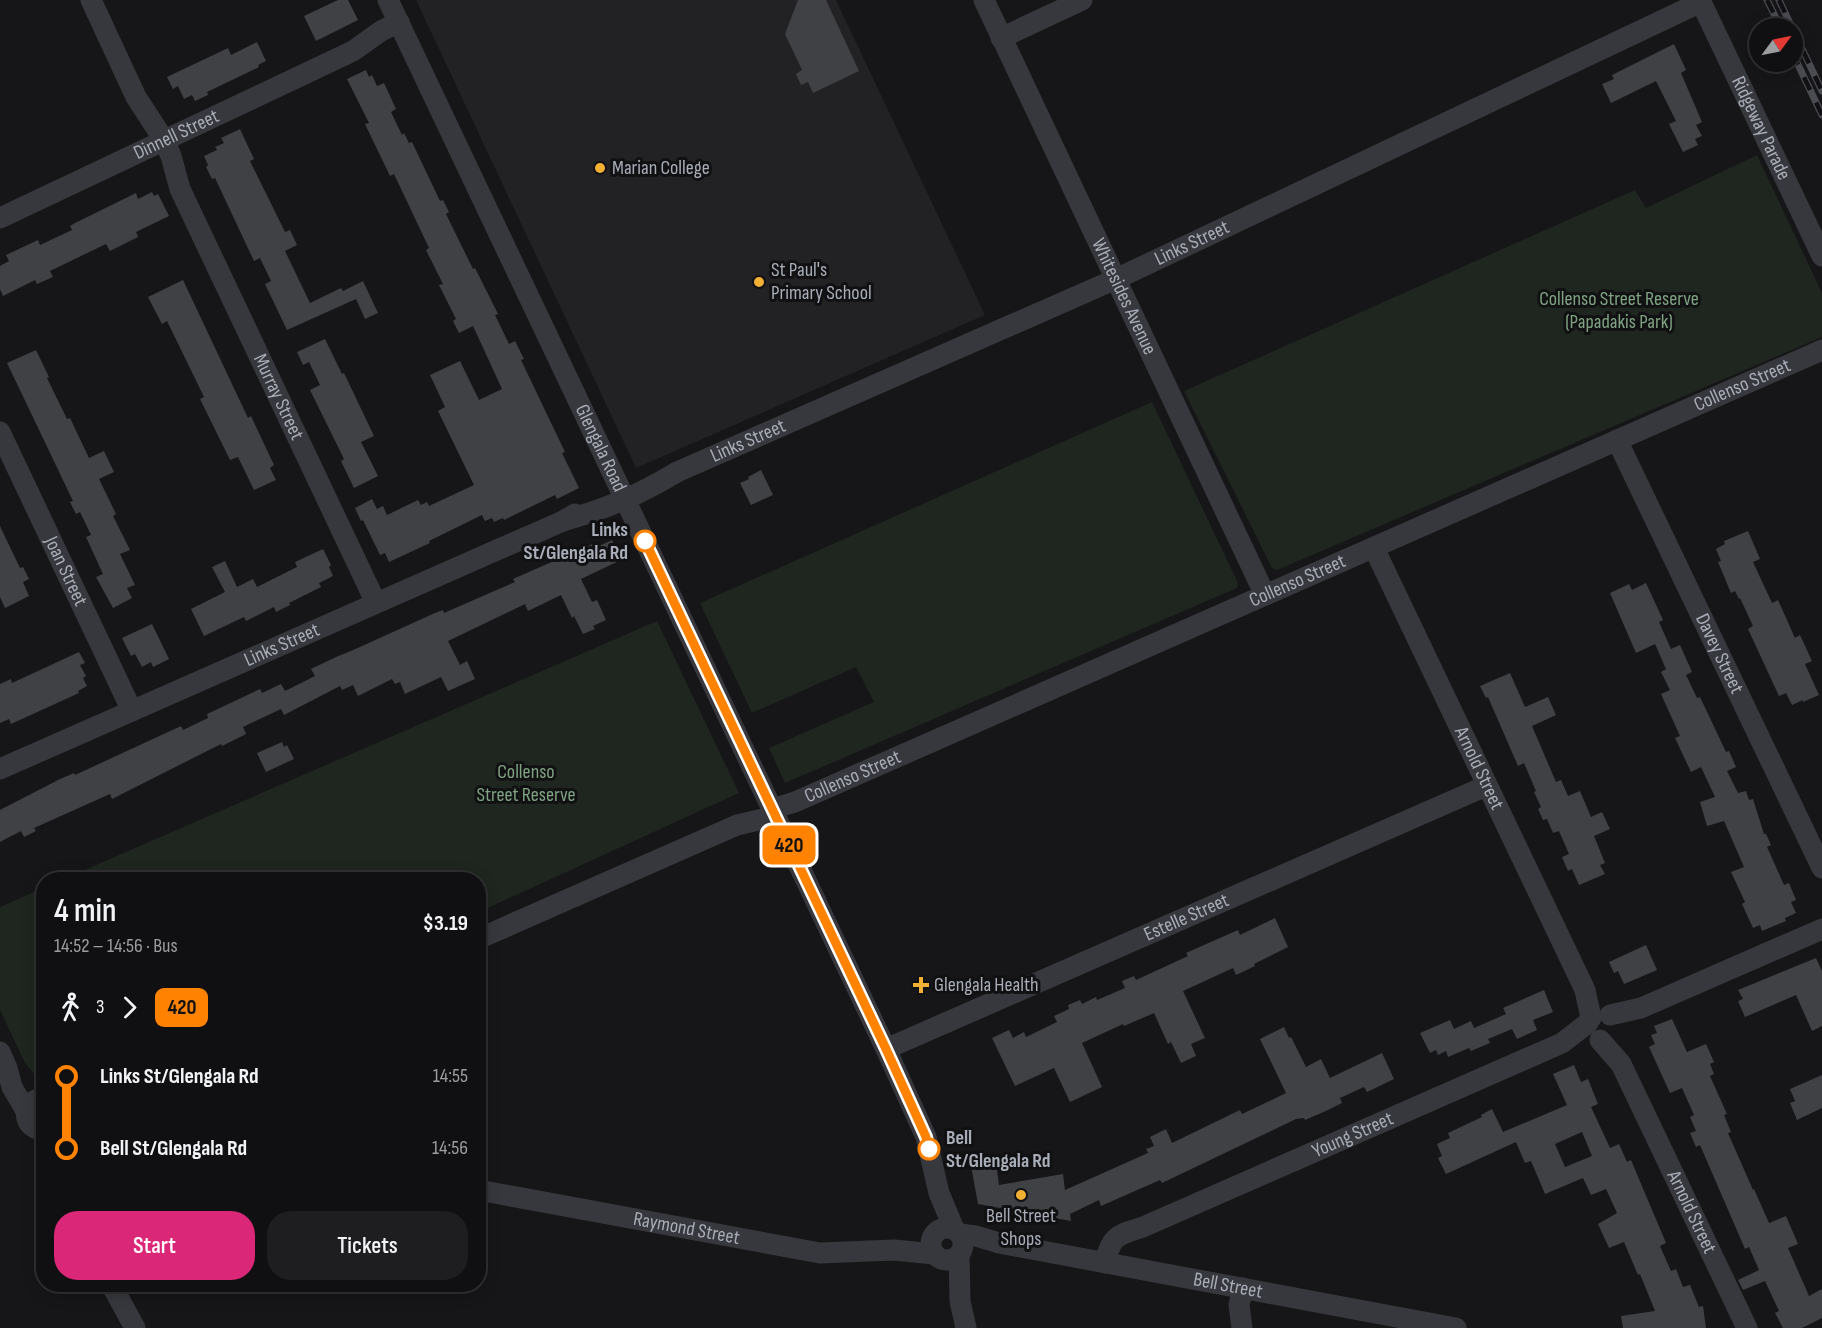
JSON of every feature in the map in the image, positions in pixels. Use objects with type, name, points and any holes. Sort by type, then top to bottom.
[{"type":"street","name":"Murray Street","points":[[91,0],[158,143],[160,162],[180,189],[376,603]]},
{"type":"street","name":"Glengala Road","points":[[388,0],[926,1137],[966,1328]]},
{"type":"street","name":"Whitesides Avenue","points":[[984,0],[1265,595]]},
{"type":"street","points":[[1001,38],[1082,0]]},
{"type":"street","name":"Ridgeway Parade","points":[[1700,1],[1822,256]]},
{"type":"street","name":"Links Street","points":[[0,769],[563,521],[607,508],[623,495],[1116,279],[1700,1]]},
{"type":"street","name":"Dinnell Street","points":[[0,218],[353,51],[381,31],[402,28]]},
{"type":"street","name":"Collenso Street","points":[[486,935],[1822,350]]},
{"type":"street","name":"Joan Street","points":[[0,432],[132,711]]},
{"type":"street","name":"Davey Street","points":[[1617,440],[1822,868]]},
{"type":"street","name":"Arnold Street","points":[[1374,548],[1747,1328]]},
{"type":"street","name":"Estelle Street","points":[[886,1049],[1486,786]]},
{"type":"street","name":"Young Street","points":[[1114,1265],[1125,1245],[1143,1227],[1822,929]]},
{"type":"street","points":[[4,1060],[36,1113]]},
{"type":"street","name":"Raymond Street","points":[[486,1191],[820,1253],[894,1250],[947,1244]]},
{"type":"street","name":"Bell Street","points":[[947,1244],[976,1236],[999,1243],[1456,1328]]},
{"type":"street","points":[[1242,1328],[1239,1305],[1244,1288]]},
{"type":"street","points":[[115,1292],[135,1328]]},
{"type":"shaded area","points":[[416,0],[836,0],[985,315],[636,468]]},
{"type":"green space","name":"Collenso Street Reserve (Papadakis Park)","points":[[1757,155],[1822,293],[1822,337],[1277,570],[1272,568],[1184,391],[1635,190],[1646,208]]},
{"type":"green space","points":[[1152,402],[1238,583],[1237,588],[785,783],[769,748],[874,702],[856,667],[752,713],[700,603]]},
{"type":"green space","name":"Collenso Street Reserve","points":[[657,621],[739,793],[486,909],[486,872],[80,872]]},
{"type":"green space","points":[[36,891],[36,1075],[25,1063],[0,1010],[0,907]]},
{"type":"building","points":[[338,0],[348,0],[358,20],[316,41],[304,16]]},
{"type":"building","points":[[798,0],[826,0],[859,71],[813,93],[808,82],[801,85],[796,74],[802,70],[785,34]]},
{"type":"building","points":[[257,42],[266,61],[258,65],[259,67],[207,92],[208,95],[195,101],[192,95],[184,99],[178,86],[173,89],[167,77],[228,48],[231,55]]},
{"type":"building","points":[[1674,44],[1686,70],[1681,73],[1702,122],[1696,125],[1702,136],[1695,139],[1698,145],[1683,152],[1669,124],[1676,121],[1656,81],[1611,103],[1602,84],[1614,79],[1612,75]]},
{"type":"building","points":[[366,70],[369,77],[372,75],[377,86],[384,83],[396,109],[391,112],[402,135],[404,133],[409,143],[412,142],[440,201],[443,200],[449,212],[446,214],[498,314],[495,315],[509,344],[515,341],[524,359],[521,360],[565,452],[562,453],[579,488],[557,499],[555,495],[504,520],[503,518],[494,522],[492,518],[485,521],[482,515],[389,562],[385,553],[380,555],[355,508],[372,499],[377,509],[383,506],[387,515],[418,500],[421,505],[427,502],[429,506],[474,485],[438,411],[445,407],[430,375],[460,361],[479,400],[502,389],[473,326],[459,333],[453,321],[456,319],[439,285],[443,284],[426,250],[429,248],[394,174],[390,176],[365,124],[369,123],[347,79]]},
{"type":"building","points":[[240,129],[254,159],[250,161],[285,232],[290,230],[297,245],[285,251],[310,303],[341,288],[343,291],[363,281],[378,313],[365,319],[356,299],[287,330],[265,284],[271,281],[260,258],[254,261],[215,178],[212,179],[206,167],[208,165],[204,156],[217,150],[215,147],[224,143],[221,138]]},
{"type":"building","points":[[152,192],[154,196],[158,194],[169,216],[136,232],[138,237],[110,251],[106,244],[50,271],[53,277],[37,284],[35,280],[3,296],[0,289],[0,266],[9,261],[6,255],[38,240],[40,245],[72,230],[70,226],[75,223],[136,193],[138,199]]},
{"type":"building","points":[[183,280],[248,418],[251,416],[274,465],[270,468],[276,480],[254,490],[238,457],[230,460],[200,399],[204,397],[167,321],[162,324],[148,297]]},
{"type":"building","points":[[325,339],[374,436],[361,442],[378,476],[354,488],[341,461],[344,459],[310,390],[320,385],[309,362],[303,365],[297,352]]},
{"type":"building","points":[[36,350],[67,419],[70,418],[89,458],[104,451],[114,472],[99,479],[116,514],[113,516],[130,550],[120,554],[135,585],[127,588],[132,598],[113,608],[96,577],[103,574],[86,537],[91,535],[80,512],[76,514],[70,502],[73,501],[7,363]]},
{"type":"building","points":[[761,470],[773,495],[751,505],[740,483]]},
{"type":"building","points":[[0,526],[20,568],[23,567],[29,579],[23,582],[29,596],[5,608],[0,597]]},
{"type":"building","points":[[1748,531],[1760,559],[1753,562],[1772,603],[1778,600],[1795,638],[1800,635],[1812,661],[1805,664],[1819,695],[1803,702],[1803,700],[1792,705],[1786,693],[1779,696],[1748,629],[1753,626],[1740,598],[1735,591],[1731,593],[1718,562],[1721,561],[1716,549],[1725,544],[1724,541]]},
{"type":"building","points":[[612,540],[621,560],[581,579],[592,602],[597,600],[606,620],[593,626],[595,629],[583,634],[561,595],[528,611],[525,604],[448,641],[460,665],[467,661],[475,679],[448,691],[441,677],[405,694],[400,682],[395,684],[392,679],[358,696],[353,685],[342,690],[340,686],[284,715],[281,709],[243,727],[246,734],[222,746],[221,744],[112,799],[110,794],[34,828],[36,831],[24,837],[21,831],[0,842],[0,810],[60,779],[74,773],[75,775],[181,726],[183,730],[208,718],[207,714],[260,689],[262,693],[281,684],[285,691],[315,676],[311,669],[336,657],[435,613],[443,610],[444,613],[515,582],[513,579],[597,542],[599,546]]},
{"type":"building","points":[[323,549],[331,565],[329,567],[333,576],[319,583],[321,587],[276,612],[274,607],[246,621],[244,617],[204,636],[191,609],[225,592],[212,567],[225,561],[237,587],[253,579],[257,587],[297,567],[295,562]]},
{"type":"building","points":[[1646,583],[1663,620],[1659,622],[1671,649],[1680,645],[1692,672],[1686,675],[1736,767],[1727,771],[1738,793],[1746,791],[1749,800],[1753,799],[1764,834],[1771,845],[1767,847],[1784,885],[1789,883],[1796,900],[1791,902],[1796,913],[1785,918],[1786,921],[1762,931],[1760,925],[1753,928],[1742,904],[1745,902],[1731,872],[1744,867],[1724,821],[1707,826],[1700,802],[1715,797],[1701,767],[1691,772],[1675,738],[1680,736],[1661,694],[1670,690],[1661,672],[1666,669],[1655,644],[1636,653],[1610,593],[1629,584],[1632,590]]},
{"type":"building","points":[[152,624],[169,659],[153,667],[151,662],[142,667],[135,654],[131,656],[122,638]]},
{"type":"building","points":[[79,652],[85,663],[80,665],[86,676],[83,678],[87,686],[78,691],[79,693],[11,724],[9,719],[0,723],[0,684],[11,679],[12,683]]},
{"type":"building","points":[[1510,673],[1525,707],[1548,697],[1556,715],[1532,726],[1556,782],[1561,780],[1568,796],[1580,791],[1591,817],[1602,812],[1610,829],[1594,836],[1605,863],[1600,865],[1605,874],[1579,885],[1572,869],[1568,871],[1562,857],[1569,854],[1559,831],[1553,833],[1547,819],[1543,820],[1538,809],[1541,807],[1534,792],[1536,791],[1524,763],[1518,766],[1488,697],[1486,698],[1480,686]]},
{"type":"building","points":[[282,742],[284,747],[287,745],[294,759],[266,772],[257,753]]},
{"type":"building","points":[[1275,918],[1288,947],[1236,975],[1233,968],[1183,991],[1205,1038],[1191,1044],[1196,1056],[1181,1063],[1171,1042],[1168,1044],[1154,1013],[1082,1043],[1102,1087],[1070,1102],[1054,1068],[1015,1086],[992,1038],[1009,1030],[1013,1038],[1024,1032],[1026,1037],[1057,1022],[1054,1016],[1069,1009],[1068,1005],[1080,1000],[1082,1004],[1096,997],[1097,1000],[1125,988],[1122,981],[1134,976],[1136,980],[1188,956],[1186,953],[1238,930],[1240,935]]},
{"type":"building","points":[[1646,945],[1657,970],[1624,984],[1618,971],[1614,973],[1609,962]]},
{"type":"building","points":[[1816,958],[1822,971],[1822,1026],[1812,1031],[1796,995],[1745,1017],[1738,1001],[1743,999],[1738,990]]},
{"type":"building","points":[[1544,990],[1553,1012],[1533,1020],[1537,1030],[1517,1039],[1512,1029],[1488,1039],[1490,1043],[1471,1051],[1469,1048],[1448,1057],[1446,1051],[1438,1055],[1436,1050],[1430,1053],[1420,1033],[1450,1020],[1454,1029],[1471,1021],[1474,1028],[1506,1014],[1503,1008]]},
{"type":"building","points":[[1672,1019],[1687,1052],[1706,1044],[1714,1062],[1710,1064],[1714,1074],[1710,1076],[1727,1114],[1724,1115],[1731,1132],[1728,1133],[1753,1190],[1769,1223],[1786,1216],[1798,1244],[1788,1248],[1809,1296],[1822,1289],[1822,1318],[1802,1328],[1783,1328],[1775,1313],[1779,1311],[1765,1281],[1743,1290],[1738,1280],[1759,1270],[1749,1247],[1745,1249],[1700,1145],[1696,1147],[1690,1133],[1696,1131],[1690,1117],[1694,1115],[1682,1088],[1670,1093],[1649,1047],[1655,1044],[1651,1035],[1657,1033],[1654,1026]]},
{"type":"building","points":[[1284,1027],[1306,1067],[1321,1059],[1330,1078],[1382,1053],[1394,1079],[1367,1092],[1364,1087],[1340,1098],[1342,1103],[1328,1110],[1305,1120],[1304,1118],[1296,1119],[1162,1183],[1160,1180],[1101,1206],[1099,1200],[1070,1214],[1071,1221],[978,1204],[971,1166],[995,1155],[999,1185],[1063,1174],[1065,1190],[1148,1153],[1146,1149],[1154,1146],[1150,1137],[1166,1129],[1172,1143],[1240,1110],[1242,1114],[1286,1093],[1260,1039]]},
{"type":"building","points":[[1574,1065],[1581,1082],[1588,1079],[1598,1104],[1591,1107],[1610,1148],[1619,1144],[1627,1162],[1631,1160],[1666,1243],[1660,1246],[1671,1271],[1676,1269],[1683,1287],[1690,1285],[1699,1307],[1703,1306],[1706,1328],[1623,1328],[1621,1316],[1655,1311],[1624,1242],[1609,1248],[1598,1224],[1617,1213],[1606,1189],[1591,1195],[1583,1178],[1545,1194],[1531,1161],[1525,1163],[1516,1142],[1446,1174],[1438,1158],[1442,1156],[1437,1144],[1450,1138],[1448,1133],[1482,1117],[1481,1115],[1492,1109],[1503,1132],[1567,1105],[1553,1074]],"holes":[[[1582,1132],[1592,1156],[1565,1167],[1555,1144]]]},
{"type":"building","points":[[1822,1075],[1822,1108],[1797,1120],[1790,1103],[1795,1101],[1790,1089]]},
{"type":"railway","points":[[1767,0],[1776,18]]},
{"type":"railway","points":[[1779,0],[1822,91]]},
{"type":"railway","points":[[1802,72],[1822,115]]},
{"type":"bus line","name":"420","points":[[645,541],[886,1049],[926,1137],[929,1149]]},
{"type":"place","name":"Marian College","points":[[600,168]]},
{"type":"place","name":"St Paul's Primary School","points":[[759,282]]},
{"type":"place","name":"Links St/Glengala Rd","points":[[645,541]]},
{"type":"place","name":"Glengala Health","points":[[921,985]]},
{"type":"place","name":"Bell St/Glengala Rd","points":[[929,1149]]},
{"type":"place","name":"Bell Street Shops","points":[[1021,1195]]}]
